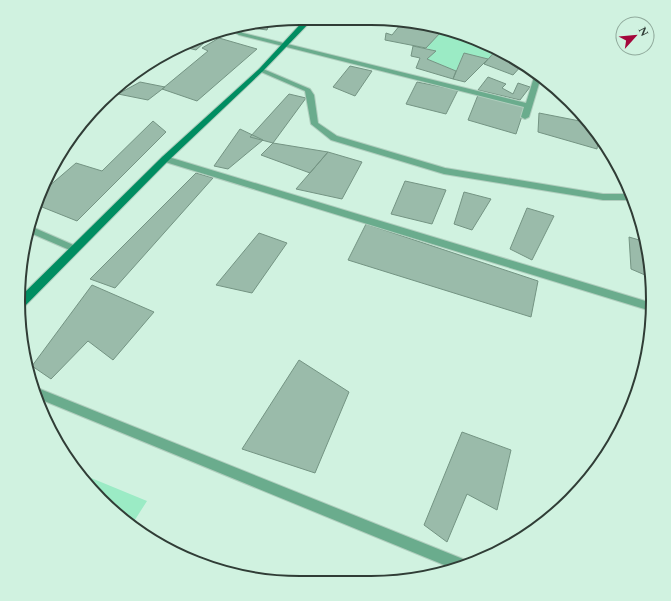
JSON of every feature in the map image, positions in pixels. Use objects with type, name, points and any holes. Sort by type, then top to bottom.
[{"type":"main road","points":[[25,299],[165,159],[261,70],[303,25]]},
{"type":"street","points":[[238,32],[528,106]]},
{"type":"street","points":[[261,70],[308,90],[315,124],[334,138],[444,171],[603,197],[626,197]]},
{"type":"street","points":[[525,117],[536,80]]},
{"type":"street","points":[[165,159],[646,305]]},
{"type":"street","points":[[34,231],[75,249]]},
{"type":"street","points":[[42,395],[455,563]]},
{"type":"green space","points":[[440,33],[493,54],[488,59],[464,53],[456,71],[427,59],[435,51],[426,48]]},
{"type":"green space","points":[[89,477],[147,501],[135,520],[119,508]]},
{"type":"building","points":[[268,27],[267,30],[256,29]]},
{"type":"building","points":[[399,27],[440,33],[426,48],[385,40],[386,33],[392,35]]},
{"type":"building","points":[[219,38],[257,49],[197,101],[162,89],[208,51],[202,48]]},
{"type":"building","points":[[204,43],[196,50],[190,48]]},
{"type":"building","points":[[413,46],[436,51],[427,59],[456,71],[453,79],[416,68],[420,58],[411,56]]},
{"type":"building","points":[[464,53],[488,59],[465,82],[453,79]]},
{"type":"building","points":[[493,54],[519,68],[513,75],[484,64]]},
{"type":"building","points":[[350,66],[372,71],[355,96],[333,87]]},
{"type":"building","points":[[488,77],[506,84],[502,88],[513,94],[518,83],[530,87],[520,100],[478,90]]},
{"type":"building","points":[[140,82],[165,87],[148,100],[118,94]]},
{"type":"building","points":[[417,82],[458,90],[446,114],[406,104]]},
{"type":"building","points":[[289,94],[306,98],[273,143],[250,137]]},
{"type":"building","points":[[478,95],[525,107],[516,134],[468,120]]},
{"type":"building","points":[[539,113],[580,121],[598,144],[597,149],[538,132]]},
{"type":"building","points":[[153,121],[166,132],[77,221],[42,207],[50,185],[76,163],[102,171]]},
{"type":"building","points":[[240,129],[263,140],[228,169],[214,166]]},
{"type":"building","points":[[273,143],[328,152],[310,173],[261,155]]},
{"type":"building","points":[[328,152],[362,162],[342,199],[296,189]]},
{"type":"building","points":[[196,173],[213,178],[115,288],[90,279]]},
{"type":"building","points":[[405,181],[446,190],[432,224],[391,214]]},
{"type":"building","points":[[464,192],[491,199],[472,230],[454,224]]},
{"type":"building","points":[[527,208],[554,216],[532,260],[510,249]]},
{"type":"building","points":[[366,224],[538,281],[531,317],[348,260]]},
{"type":"building","points":[[259,233],[287,243],[252,293],[216,285]]},
{"type":"building","points":[[629,237],[639,240],[645,275],[631,269]]},
{"type":"building","points":[[92,285],[154,312],[113,360],[88,341],[51,379],[33,365]]},
{"type":"building","points":[[299,360],[349,392],[315,473],[242,449]]},
{"type":"building","points":[[462,432],[511,450],[497,510],[467,494],[447,542],[424,525]]}]
